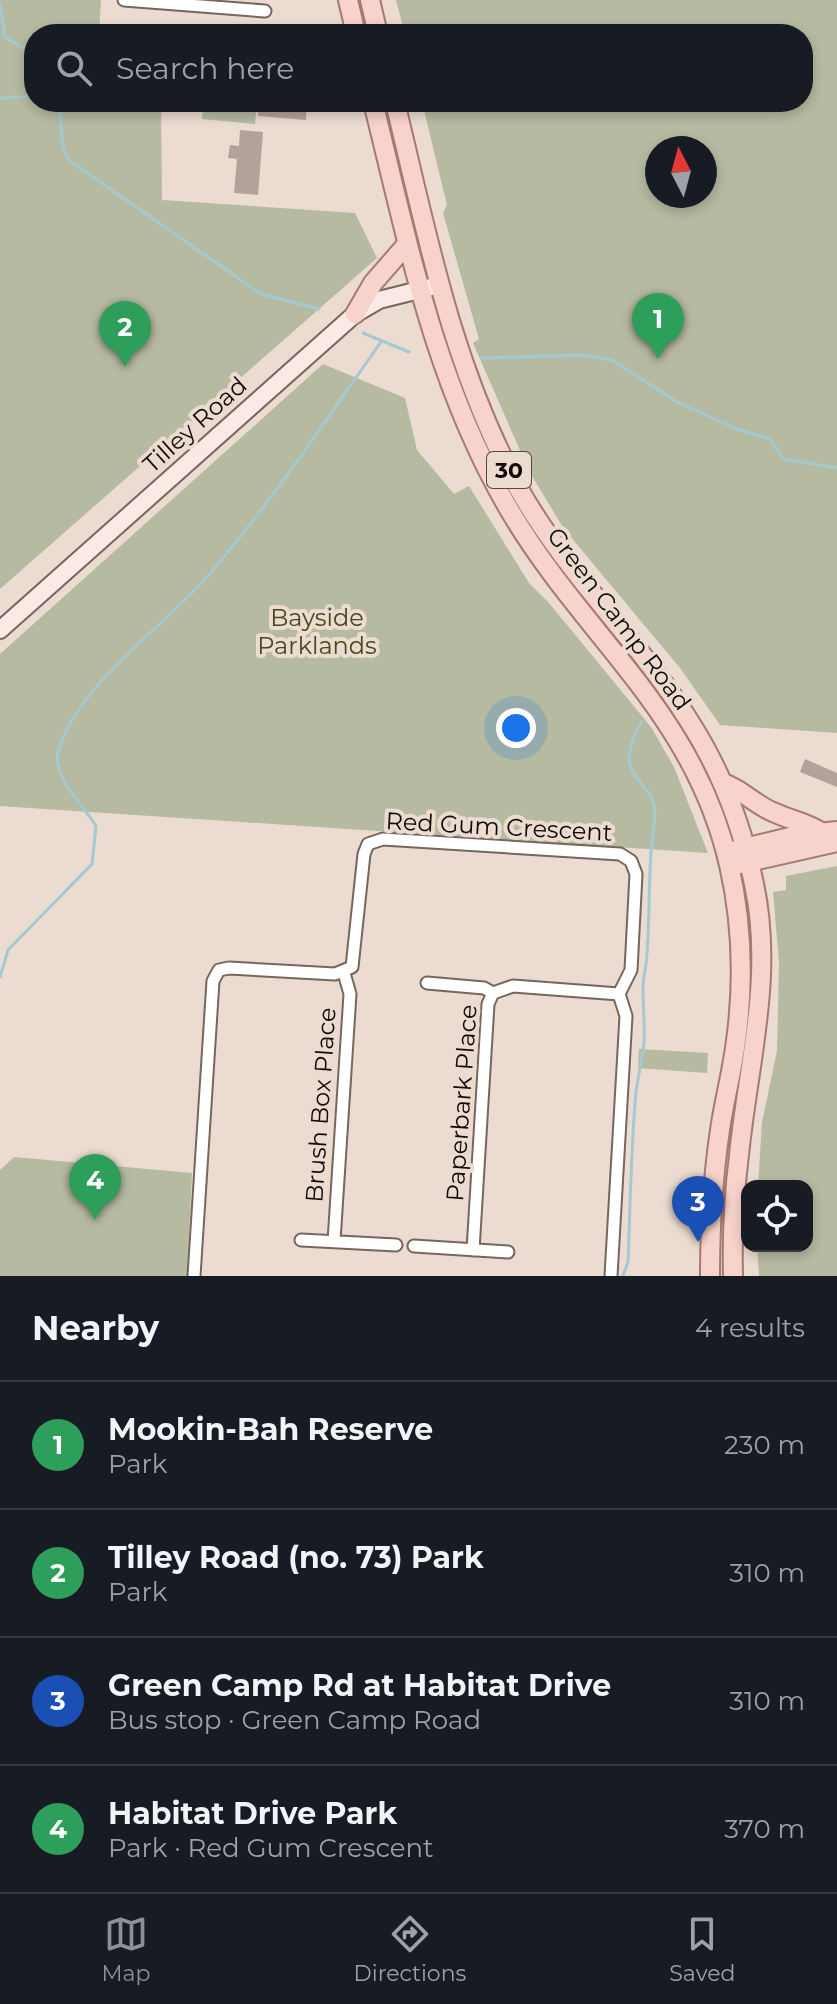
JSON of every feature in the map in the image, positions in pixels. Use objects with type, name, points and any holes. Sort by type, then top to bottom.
[{"type":"main road","points":[[348,0],[354,24]]},
{"type":"main road","points":[[370,0],[376,24]]},
{"type":"main road","name":"Green Camp Road","points":[[375,112],[418,290],[462,418],[510,510],[562,588],[671,726],[706,796],[728,860],[738,920],[741,983],[735,1051],[720,1132],[710,1276]]},
{"type":"main road","name":"Green Camp Road","points":[[397,112],[439,285],[474,394],[519,489],[571,570],[688,718],[723,783],[747,855],[758,912],[762,973],[758,1028],[739,1155],[733,1276]]},
{"type":"main road","points":[[355,314],[373,283],[407,244]]},
{"type":"main road","name":"Tilley Road","points":[[0,630],[355,314],[379,300],[439,285]]},
{"type":"main road","points":[[723,783],[744,791],[771,812],[801,820],[832,835]]},
{"type":"main road","points":[[728,860],[832,835]]},
{"type":"street","points":[[124,0],[265,11]]},
{"type":"street","name":"Red Gum Crescent","points":[[344,973],[356,960],[364,854],[368,844],[376,839],[620,854],[631,861],[636,874],[631,970],[619,994],[626,1016],[611,1276]]},
{"type":"street","points":[[194,1276],[213,981],[219,970],[229,968],[344,973]]},
{"type":"street","name":"Brush Box Place","points":[[334,1241],[350,994],[344,973]]},
{"type":"street","points":[[427,983],[484,988],[493,993]]},
{"type":"street","name":"Paperbark Place","points":[[473,1250],[488,1004],[493,993],[513,986],[619,994]]},
{"type":"street","points":[[301,1240],[396,1245]]},
{"type":"street","points":[[414,1246],[508,1252]]},
{"type":"green space","points":[[0,0],[101,0],[100,24],[24,24],[24,112],[161,112],[162,200],[355,213],[377,258],[0,589]]},
{"type":"green space","points":[[396,0],[837,0],[837,733],[720,725],[680,668],[564,529],[529,471],[473,343],[479,339],[443,213],[447,205],[424,112],[813,112],[813,24],[402,24]]},
{"type":"green space","points":[[202,112],[256,112],[255,124],[202,119]]},
{"type":"green space","name":"Bayside Parklands","points":[[323,364],[405,398],[417,450],[454,494],[469,486],[529,583],[651,727],[674,767],[708,853],[0,806],[0,654]]},
{"type":"green space","points":[[837,866],[837,1276],[759,1276],[757,1252],[813,1252],[813,1180],[758,1180],[762,1122],[777,1051],[779,963],[773,892],[786,890],[786,876]]},
{"type":"green space","points":[[639,1049],[708,1053],[707,1073],[638,1068]]},
{"type":"green space","points":[[14,1157],[192,1173],[187,1276],[0,1276],[0,1170]]},
{"type":"building","points":[[258,112],[306,112],[306,120],[258,116]]},
{"type":"building","points":[[240,130],[263,132],[258,195],[234,193],[237,159],[228,158],[230,145],[239,146]]},
{"type":"building","points":[[805,759],[837,773],[837,787],[800,772]]},
{"type":"waterway","points":[[0,3],[5,37],[24,48]]},
{"type":"waterway","points":[[0,98],[24,97]]},
{"type":"waterway","points":[[59,112],[63,146],[70,161],[261,294],[319,309]]},
{"type":"waterway","points":[[363,333],[409,352]]},
{"type":"waterway","points":[[0,977],[8,950],[92,864],[96,826],[70,791],[57,761],[68,728],[102,681],[189,596],[231,549],[381,342]]},
{"type":"waterway","points":[[481,358],[584,355],[612,360],[679,403],[737,429],[770,439],[783,459],[837,468]]},
{"type":"waterway","points":[[623,1276],[628,1262],[635,1103],[644,1043],[643,985],[655,809],[651,797],[632,770],[629,758],[641,722]]},
{"type":"place","name":"Mookin-Bah Reserve","points":[[658,359]]},
{"type":"place","name":"Tilley Road (no. 73) Park","points":[[125,367]]},
{"type":"place","name":"Habitat Drive Park","points":[[95,1220]]},
{"type":"place","name":"Green Camp Rd at Habitat Drive","points":[[698,1242]]}]
